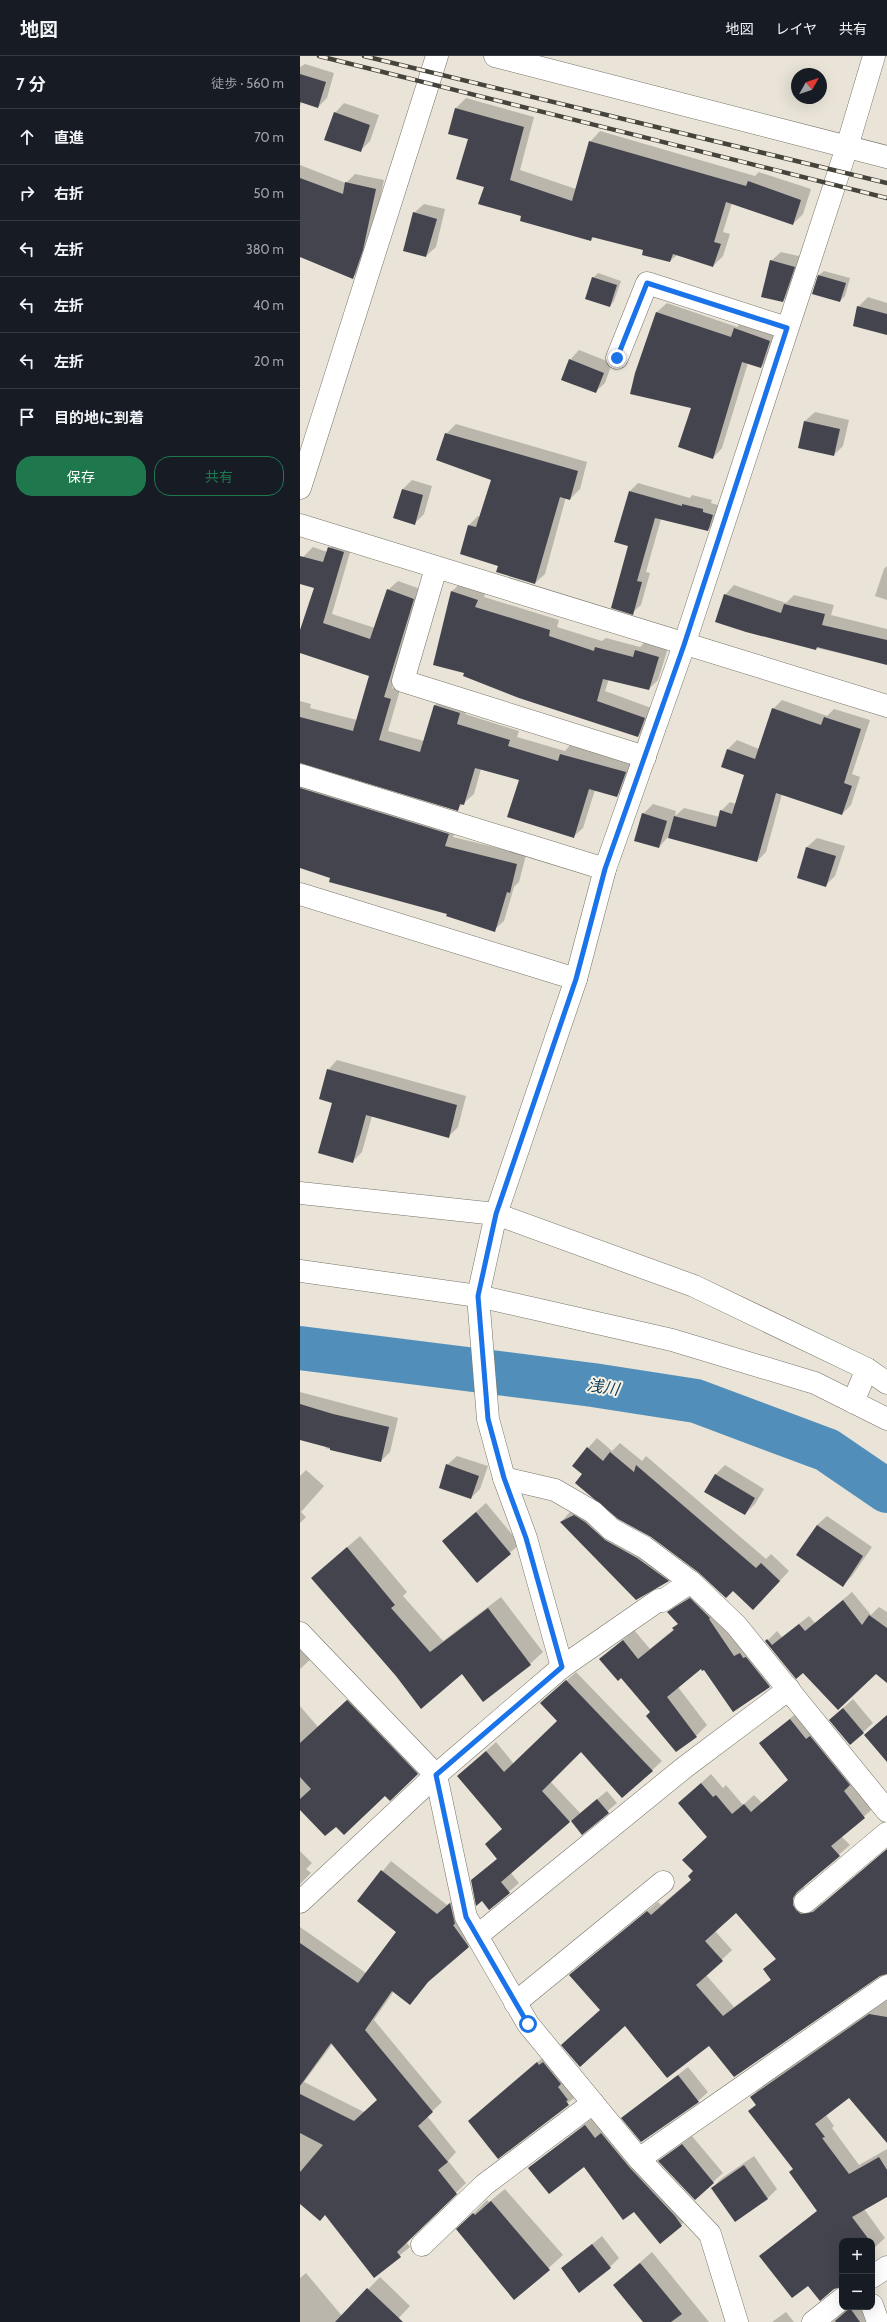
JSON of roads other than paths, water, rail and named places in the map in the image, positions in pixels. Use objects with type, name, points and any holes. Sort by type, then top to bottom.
[{"type":"street","points":[[300,488],[437,56]]},
{"type":"street","points":[[495,56],[887,157]]},
{"type":"street","points":[[562,1667],[526,1538],[504,1478],[488,1419],[478,1296],[496,1214],[576,979],[605,869],[684,645],[847,146],[874,56]]},
{"type":"street","points":[[617,358],[647,283],[787,328]]},
{"type":"street","points":[[300,525],[684,645],[887,706]]},
{"type":"street","points":[[436,568],[403,681],[645,757]]},
{"type":"street","points":[[300,775],[605,869]]},
{"type":"street","points":[[300,894],[576,979]]},
{"type":"street","points":[[300,1193],[496,1214],[694,1286],[867,1369],[887,1383]]},
{"type":"street","points":[[300,1271],[478,1296],[672,1340],[815,1383],[887,1419]]},
{"type":"street","points":[[852,1402],[867,1369]]},
{"type":"street","points":[[504,1478],[555,1490],[592,1512],[610,1529],[644,1547],[691,1582],[736,1625],[887,1811]]},
{"type":"street","points":[[300,1902],[436,1775],[562,1667],[659,1600],[662,1600],[691,1582]]},
{"type":"street","points":[[300,1633],[436,1775],[466,1917],[528,2024],[639,2159],[710,2234],[737,2322]]},
{"type":"street","points":[[477,1936],[685,1768],[789,1689]]},
{"type":"street","points":[[805,1902],[887,1833]]},
{"type":"street","points":[[515,2003],[663,1882]]},
{"type":"street","points":[[639,2159],[887,1986]]},
{"type":"street","points":[[422,2245],[484,2184],[593,2103]]},
{"type":"street","points":[[875,2275],[887,2267]]},
{"type":"street","points":[[813,2322],[839,2301]]},
{"type":"street","points":[[874,2310],[878,2322]]},
{"type":"waterway","name":"浅川","points":[[300,1348],[593,1385],[696,1401],[827,1450],[887,1491]]},
{"type":"railway","points":[[319,56],[887,198]]},
{"type":"railway","points":[[364,56],[887,183]]}]
